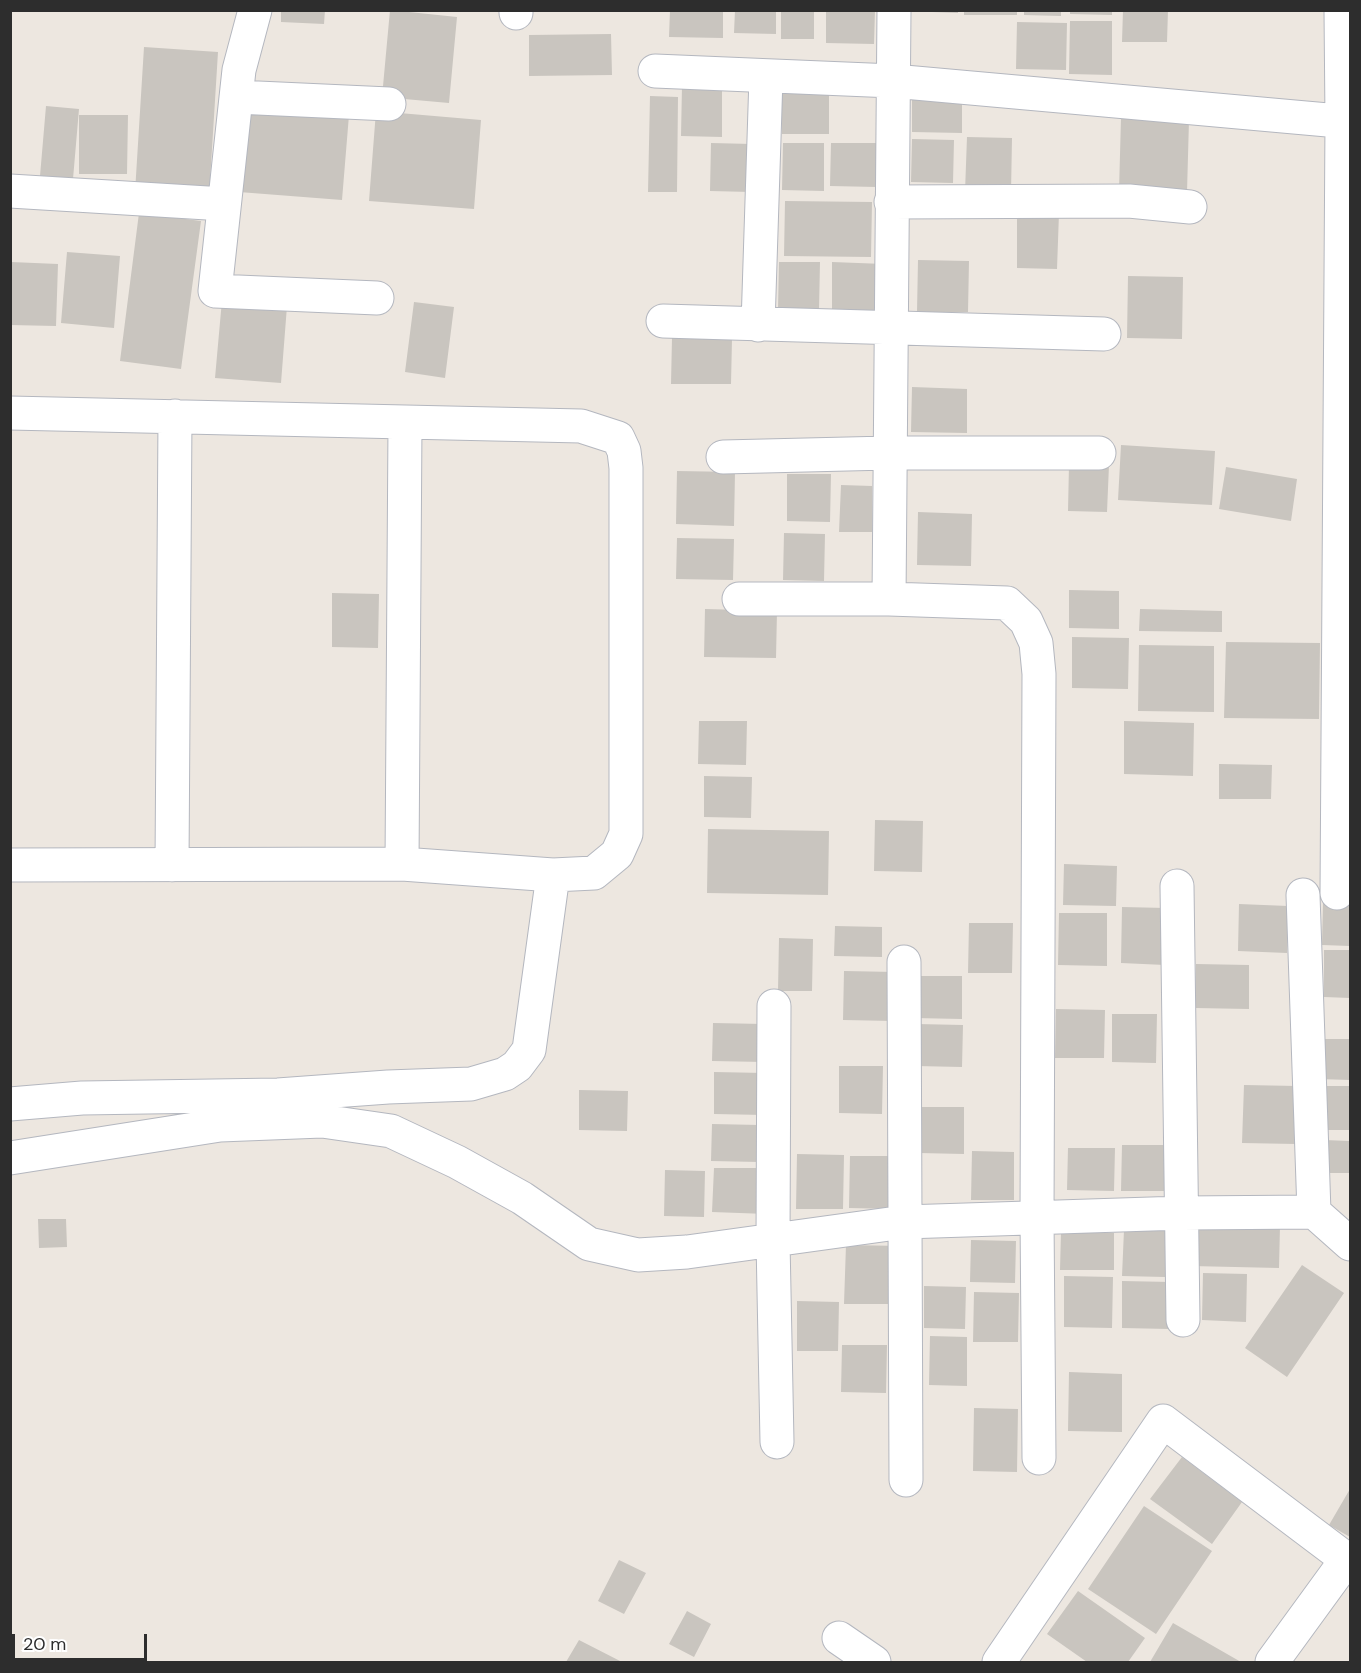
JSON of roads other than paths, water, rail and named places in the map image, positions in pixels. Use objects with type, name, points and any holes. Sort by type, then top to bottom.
[{"type":"street","points":[[255,10],[239,70],[215,291],[377,298]]},
{"type":"street","points":[[889,599],[894,10]]},
{"type":"street","points":[[1336,893],[1346,122],[1341,10]]},
{"type":"street","points":[[655,71],[893,81],[1346,122]]},
{"type":"street","points":[[758,325],[766,77]]},
{"type":"street","points":[[236,97],[389,104]]},
{"type":"street","points":[[10,191],[224,204]]},
{"type":"street","points":[[891,202],[1129,201],[1190,207]]},
{"type":"street","points":[[663,321],[1104,334]]},
{"type":"street","points":[[10,413],[405,424],[581,426],[618,438],[624,451],[626,834],[616,855],[594,873],[553,874],[402,864],[10,865]]},
{"type":"street","points":[[171,865],[175,416]]},
{"type":"street","points":[[402,864],[405,424]]},
{"type":"street","points":[[723,457],[889,453],[1099,453]]},
{"type":"street","points":[[739,599],[889,599],[1007,603],[1026,621],[1036,642],[1039,675],[1037,1216],[1039,1458]]},
{"type":"street","points":[[10,1104],[82,1098],[278,1095],[471,1084],[505,1074],[517,1066],[529,1050],[553,874]]},
{"type":"street","points":[[1177,886],[1183,1320]]},
{"type":"street","points":[[1303,895],[1314,1212]]},
{"type":"street","points":[[904,962],[906,1480]]},
{"type":"street","points":[[774,1006],[773,1240],[777,1442]]},
{"type":"street","points":[[10,1158],[220,1125],[322,1121],[391,1131],[438,1153],[522,1198],[589,1244],[638,1255],[687,1252],[904,1222],[1182,1213],[1314,1212],[1350,1244]]},
{"type":"street","points":[[999,1662],[1163,1420],[1348,1560],[1272,1662]]},
{"type":"street","points":[[839,1638],[874,1662]]}]
